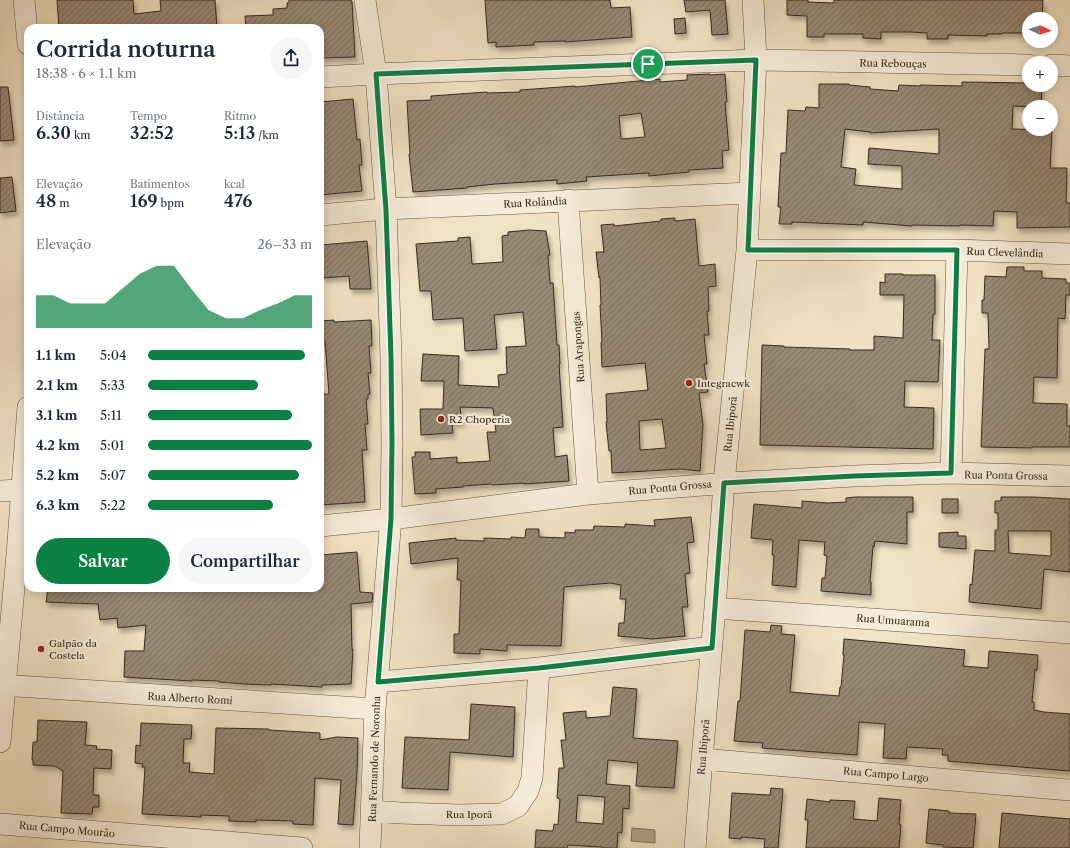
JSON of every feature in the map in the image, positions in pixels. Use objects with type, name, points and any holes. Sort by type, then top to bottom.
[{"type":"street","points":[[24,0],[26,24]]},
{"type":"street","name":"Rua Fernando de Noronha","points":[[365,0],[376,74],[386,210],[391,357],[392,443],[391,519],[375,709],[370,848]]},
{"type":"street","name":"Rua Ibiporã","points":[[695,848],[724,483],[748,250],[756,60],[753,0]]},
{"type":"street","name":"Rua Rebouças","points":[[324,77],[756,60],[1022,65]]},
{"type":"street","points":[[1058,65],[1070,66]]},
{"type":"street","name":"Rua Rolândia","points":[[324,215],[568,200],[750,193]]},
{"type":"street","name":"Rua Arapongas","points":[[568,200],[588,494]]},
{"type":"street","name":"Rua Clevelândia","points":[[748,250],[957,250],[1070,254]]},
{"type":"street","points":[[951,473],[957,250]]},
{"type":"street","points":[[0,742],[2,686],[22,554],[21,490],[24,454]]},
{"type":"street","name":"Rua Ponta Grossa","points":[[324,526],[391,519],[588,494],[724,483],[854,476],[951,473],[1070,476]]},
{"type":"street","points":[[0,492],[21,490]]},
{"type":"street","name":"Rua Umuarama","points":[[715,608],[1070,633]]},
{"type":"street","points":[[378,682],[539,668],[712,648]]},
{"type":"street","name":"Rua Iporã","points":[[372,810],[400,813],[459,815],[502,814],[518,806],[528,791],[532,778],[539,668]]},
{"type":"street","name":"Rua Alberto Romi","points":[[2,686],[375,709]]},
{"type":"street","name":"Rua Campo Largo","points":[[702,759],[1070,790]]},
{"type":"street","name":"Rua Campo Mourão","points":[[0,824],[302,848]]},
{"type":"shaded area","points":[[632,828],[655,830],[655,843],[631,841]]},
{"type":"building","points":[[57,0],[133,0],[134,14],[161,11],[160,0],[215,0],[217,24],[59,24]]},
{"type":"building","points":[[289,0],[351,0],[355,57],[324,58],[324,24],[246,24],[245,16],[273,15],[273,9],[287,8],[287,3]]},
{"type":"building","points":[[485,0],[610,0],[611,8],[630,7],[632,37],[565,42],[534,42],[534,45],[496,47],[496,42],[488,43]]},
{"type":"building","points":[[684,0],[725,0],[728,34],[712,35],[710,10],[686,12]]},
{"type":"building","points":[[787,0],[808,0],[808,2],[834,3],[834,0],[1043,0],[1042,12],[1022,12],[1022,33],[987,34],[987,36],[948,35],[948,39],[927,39],[927,33],[911,32],[881,32],[881,39],[863,38],[863,34],[824,34],[824,37],[807,37],[807,16],[787,15]]},
{"type":"building","points":[[685,18],[686,33],[675,34],[674,19]]},
{"type":"building","points":[[725,74],[727,102],[725,102],[729,150],[722,151],[723,168],[689,170],[689,172],[649,176],[649,173],[586,177],[587,181],[557,184],[557,180],[413,192],[409,154],[407,101],[431,100],[431,96],[487,92],[520,92],[520,90],[575,87],[660,79],[660,82],[687,80],[687,75]],"holes":[[[641,113],[645,137],[621,139],[619,116]]]},
{"type":"building","points":[[962,82],[1022,83],[1022,92],[1042,92],[1041,100],[1022,100],[1022,106],[1013,106],[1012,129],[1022,129],[1022,136],[1052,136],[1050,168],[1067,168],[1066,203],[1070,203],[1070,227],[1017,228],[1017,212],[994,211],[993,226],[912,226],[863,222],[863,225],[792,222],[792,224],[779,224],[781,207],[778,207],[781,153],[786,153],[788,110],[805,111],[806,107],[819,108],[819,84],[849,84],[870,87],[870,89],[898,91],[899,85],[962,86]],"holes":[[[845,129],[870,133],[939,129],[939,154],[869,148],[868,164],[902,166],[902,189],[854,185],[856,169],[841,167]]]},
{"type":"building","points":[[0,87],[8,87],[14,140],[0,141]]},
{"type":"building","points":[[353,99],[357,140],[360,139],[362,165],[359,165],[362,191],[324,195],[324,102]]},
{"type":"building","points":[[12,177],[16,211],[0,213],[0,178]]},
{"type":"building","points":[[675,218],[675,221],[695,219],[699,266],[715,264],[716,286],[708,287],[709,311],[707,311],[709,335],[704,335],[707,364],[704,364],[708,392],[699,393],[703,425],[700,471],[681,469],[612,473],[611,451],[609,451],[606,422],[606,394],[648,390],[645,363],[602,367],[600,277],[599,278],[596,252],[604,252],[601,225],[614,224],[614,226],[661,221],[661,219]],"holes":[[[662,419],[666,448],[640,450],[639,421]]]},
{"type":"building","points":[[529,230],[546,231],[550,255],[548,255],[550,283],[553,283],[557,345],[559,345],[563,427],[553,428],[555,457],[567,455],[569,481],[463,486],[436,489],[436,493],[415,494],[412,457],[415,457],[415,452],[430,452],[430,459],[457,457],[457,463],[490,461],[487,432],[496,432],[493,408],[460,407],[462,423],[452,423],[453,433],[421,435],[420,409],[443,409],[444,381],[421,381],[423,354],[459,356],[458,385],[499,387],[498,375],[507,374],[506,347],[526,346],[523,312],[494,315],[497,349],[465,351],[463,318],[433,320],[431,291],[420,291],[416,244],[458,241],[458,238],[470,237],[472,264],[503,262],[502,236],[508,235],[508,232]]},
{"type":"building","points":[[367,241],[371,289],[350,289],[349,276],[324,278],[324,245]]},
{"type":"building","points":[[1007,267],[1024,267],[1024,271],[1042,271],[1042,278],[1066,279],[1066,283],[1070,283],[1070,295],[1066,295],[1065,319],[1058,318],[1057,378],[1034,377],[1033,403],[1067,404],[1067,426],[1070,426],[1070,447],[981,447],[985,349],[989,349],[988,313],[982,313],[985,276],[1006,277]]},
{"type":"building","points":[[885,274],[935,275],[935,314],[933,315],[932,340],[940,340],[938,382],[905,381],[904,407],[934,408],[933,449],[760,445],[762,345],[874,350],[874,336],[903,338],[904,295],[880,295],[880,282],[885,283]]},
{"type":"building","points":[[334,320],[334,322],[371,320],[372,346],[369,346],[371,373],[368,373],[370,394],[368,394],[368,399],[366,399],[368,424],[365,424],[367,450],[362,450],[365,502],[324,505],[324,394],[329,394],[324,342],[324,321]]},
{"type":"building","points":[[913,497],[913,512],[907,512],[907,544],[875,541],[874,547],[873,546],[870,582],[871,595],[821,591],[822,578],[825,578],[827,556],[824,555],[825,542],[799,540],[796,587],[772,585],[774,555],[772,555],[773,540],[751,538],[754,504],[802,508],[802,501],[828,503],[846,502],[846,498]]},
{"type":"building","points":[[1001,497],[1070,499],[1070,572],[1044,569],[1041,609],[969,602],[975,550],[995,551],[995,530],[998,530],[998,513],[995,513],[995,501],[1001,501]],"holes":[[[1008,531],[1051,531],[1051,556],[1009,553]]]},
{"type":"building","points":[[942,499],[958,499],[958,513],[942,513]]},
{"type":"building","points":[[691,517],[694,542],[687,543],[690,573],[685,574],[688,607],[682,607],[685,636],[652,639],[618,636],[619,623],[624,623],[626,599],[620,599],[621,585],[610,583],[564,587],[561,646],[507,645],[507,651],[480,649],[480,654],[454,653],[454,634],[459,634],[461,580],[457,580],[458,558],[411,564],[409,543],[456,538],[456,540],[484,541],[484,538],[525,538],[526,529],[539,529],[539,537],[565,538],[565,532],[575,533],[575,530],[593,530],[594,526],[625,527],[625,524],[655,526],[654,520]]},
{"type":"building","points":[[958,532],[958,536],[966,536],[966,549],[939,547],[939,533]]},
{"type":"building","points":[[357,552],[360,592],[373,593],[372,602],[351,604],[353,649],[351,684],[322,685],[322,687],[124,677],[125,651],[144,651],[146,625],[118,628],[117,618],[100,620],[98,604],[46,602],[47,592],[324,592],[324,555]]},
{"type":"building","points":[[771,625],[782,626],[781,634],[795,635],[790,692],[839,696],[844,655],[844,639],[965,650],[963,666],[988,668],[989,651],[1038,655],[1032,702],[1034,702],[1034,710],[1070,714],[1070,771],[948,761],[948,755],[942,755],[943,749],[907,747],[906,759],[883,758],[885,724],[859,722],[857,755],[762,748],[763,743],[734,741],[738,701],[740,701],[745,630],[770,632]]},
{"type":"building","points":[[613,687],[637,689],[633,738],[678,741],[674,788],[636,786],[638,763],[608,760],[606,784],[630,786],[629,809],[623,808],[622,833],[618,832],[617,848],[568,845],[567,848],[535,848],[536,830],[553,831],[554,824],[558,825],[560,799],[557,798],[559,768],[564,768],[561,740],[566,740],[563,713],[586,711],[586,718],[610,716]],"holes":[[[578,795],[605,797],[603,824],[576,822]]]},
{"type":"building","points":[[471,704],[515,707],[513,757],[450,752],[448,790],[402,788],[405,737],[469,740]]},
{"type":"building","points":[[38,720],[87,722],[85,745],[97,746],[96,749],[112,750],[111,769],[94,768],[93,795],[99,795],[99,807],[93,807],[92,814],[61,813],[63,771],[55,766],[33,765],[33,742],[37,742]]},
{"type":"building","points":[[141,723],[192,725],[191,739],[184,739],[183,763],[190,763],[189,772],[214,774],[216,728],[269,729],[320,733],[320,740],[337,737],[358,738],[353,825],[338,824],[341,780],[315,778],[313,825],[293,824],[293,821],[229,821],[229,816],[201,815],[201,817],[142,814],[145,767],[142,767],[143,764],[135,763],[136,745],[140,746]]},
{"type":"building","points":[[771,788],[783,789],[778,848],[764,848],[765,839],[741,837],[741,839],[729,838],[732,793],[770,795]]},
{"type":"building","points":[[879,798],[901,800],[899,848],[806,848],[808,820],[805,820],[807,799],[830,802],[830,800],[855,801],[853,819],[877,821]]},
{"type":"building","points":[[929,809],[949,811],[949,813],[976,814],[973,848],[943,847],[943,845],[926,843]]},
{"type":"building","points":[[1002,813],[1070,819],[1070,848],[999,848]]},
{"type":"place","name":"Integracwk","points":[[689,383]]},
{"type":"place","name":"R2 Choperia","points":[[441,419]]},
{"type":"place","name":"Galpão da Costela","points":[[41,649]]},
{"type":"route","points":[[756,60],[748,250],[957,250],[951,473],[854,476],[724,483],[712,648],[539,668],[378,682],[391,519],[392,443],[391,357],[386,210],[376,74],[648,64],[756,60]]}]
